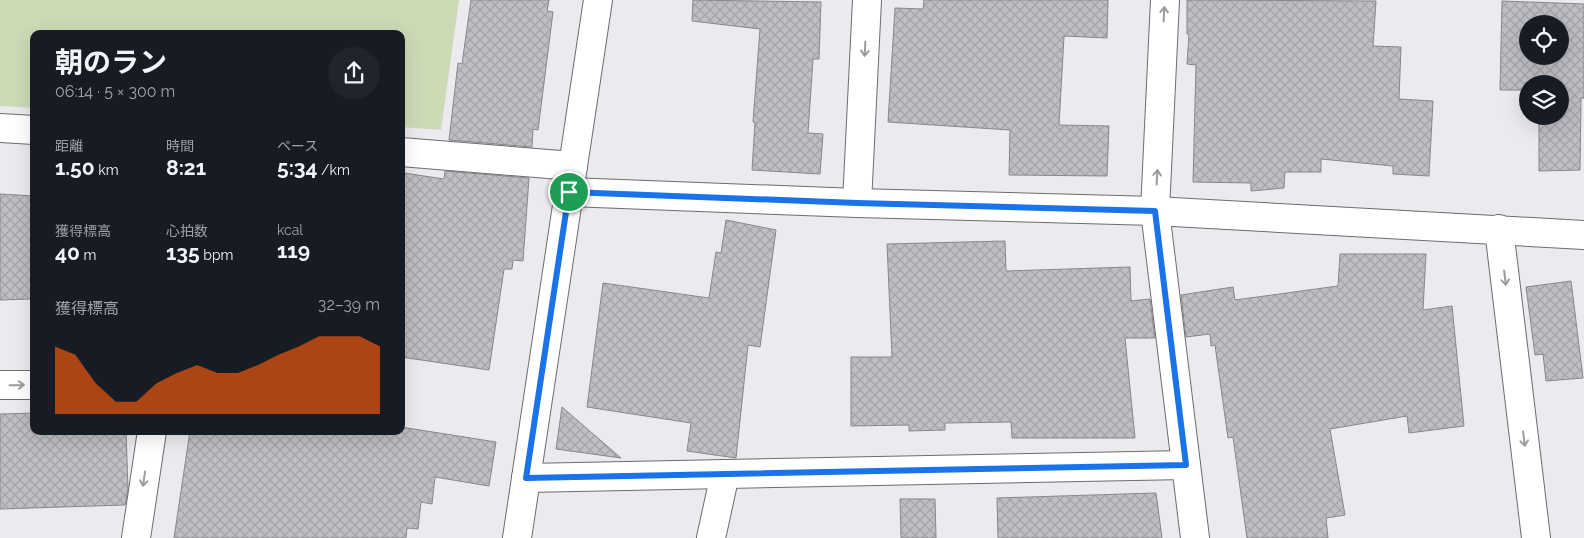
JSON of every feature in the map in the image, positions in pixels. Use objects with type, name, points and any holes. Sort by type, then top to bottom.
[{"type":"street","points":[[517,538],[598,0]]},
{"type":"street","points":[[857,203],[867,0]]},
{"type":"street","points":[[1164,0],[1155,211],[1195,538]]},
{"type":"street","points":[[0,128],[30,130]]},
{"type":"street","points":[[405,152],[573,166]]},
{"type":"street","points":[[569,192],[857,203],[1155,211],[1584,235]]},
{"type":"street","points":[[1500,229],[1536,538]]},
{"type":"street","points":[[0,385],[30,385]]},
{"type":"street","points":[[136,538],[151,435]]},
{"type":"street","points":[[526,478],[1186,465]]},
{"type":"street","points":[[711,538],[725,474]]},
{"type":"green space","points":[[0,0],[459,0],[441,130],[405,127],[405,30],[30,30],[30,108],[0,106]]},
{"type":"building","points":[[471,0],[549,0],[547,11],[553,12],[538,130],[533,129],[532,147],[449,140],[458,63],[462,64]]},
{"type":"building","points":[[693,0],[821,2],[819,59],[813,59],[808,133],[823,134],[820,174],[752,170],[755,122],[753,122],[760,29],[692,21]]},
{"type":"building","points":[[924,0],[1108,0],[1107,38],[1064,36],[1059,125],[1109,126],[1107,176],[1009,175],[1010,130],[888,122],[895,8],[923,9]]},
{"type":"building","points":[[1187,0],[1376,1],[1373,46],[1401,47],[1399,99],[1433,101],[1429,176],[1393,174],[1393,166],[1321,159],[1321,172],[1285,172],[1284,188],[1251,191],[1251,183],[1193,182],[1196,65],[1187,64],[1189,34],[1187,34]]},
{"type":"building","points":[[1502,1],[1584,4],[1584,98],[1581,98],[1580,170],[1539,171],[1539,125],[1569,125],[1569,75],[1519,75],[1519,90],[1500,90]]},
{"type":"building","points":[[445,171],[529,178],[523,261],[513,260],[512,269],[504,269],[489,370],[405,358],[405,173],[444,179]]},
{"type":"building","points":[[0,194],[30,196],[30,299],[0,300]]},
{"type":"building","points":[[726,220],[776,230],[760,347],[748,345],[736,458],[687,451],[691,423],[587,407],[603,283],[709,298],[716,252],[721,253]]},
{"type":"building","points":[[1005,241],[1006,271],[1130,267],[1131,301],[1150,299],[1155,338],[1125,338],[1135,438],[1012,438],[1011,422],[945,423],[945,430],[909,431],[909,425],[851,426],[851,357],[892,357],[887,244]]},
{"type":"building","points":[[1340,254],[1426,254],[1423,310],[1452,306],[1464,426],[1409,433],[1407,416],[1330,429],[1345,515],[1326,518],[1328,538],[1247,538],[1233,437],[1228,438],[1215,345],[1211,346],[1210,334],[1186,337],[1181,295],[1233,287],[1235,300],[1338,286]]},
{"type":"building","points":[[1571,281],[1583,378],[1546,381],[1543,354],[1535,355],[1526,287]]},
{"type":"building","points":[[562,407],[621,458],[556,449]]},
{"type":"building","points":[[30,413],[30,435],[126,435],[128,489],[125,505],[0,509],[0,414]]},
{"type":"building","points":[[405,428],[496,442],[489,486],[435,477],[432,504],[421,502],[418,529],[407,528],[406,538],[174,538],[189,435],[405,435]]},
{"type":"building","points":[[1156,493],[1162,538],[998,538],[997,498]]},
{"type":"building","points":[[900,499],[935,499],[936,538],[901,538]]},
{"type":"route","points":[[569,192],[857,203],[1155,211],[1186,465],[526,478],[569,192]]}]
